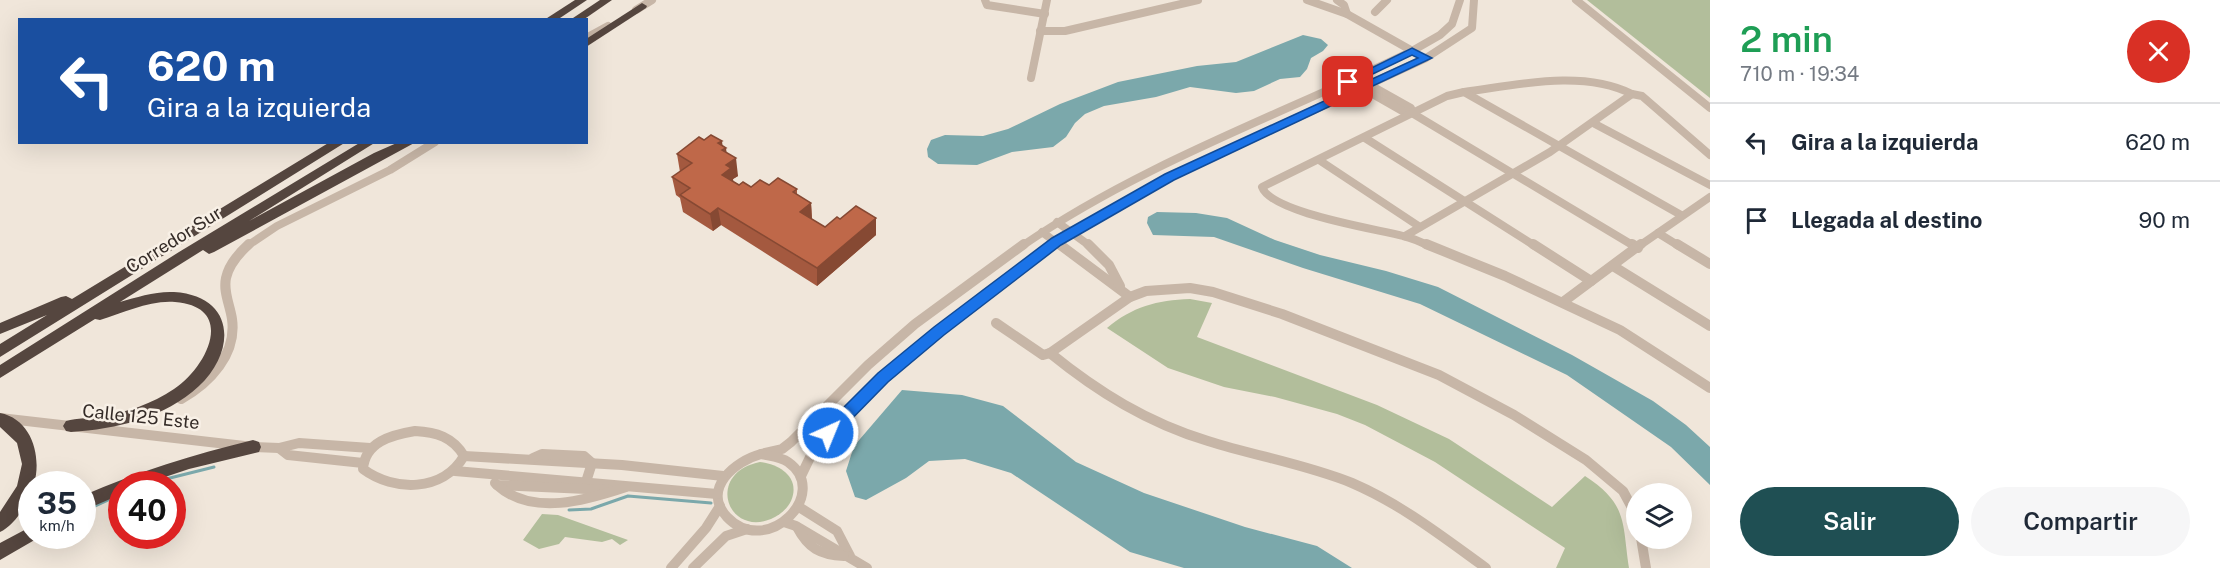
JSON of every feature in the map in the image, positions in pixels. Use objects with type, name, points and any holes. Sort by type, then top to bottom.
[{"type":"highway","points":[[552,18],[582,0]]},
{"type":"highway","points":[[578,18],[607,0]]},
{"type":"highway","points":[[588,43],[647,3]]},
{"type":"highway","name":"Corredor Sur","points":[[0,351],[337,144]]},
{"type":"highway","name":"Corredor Sur","points":[[0,372],[367,144]]},
{"type":"highway","points":[[99,309],[378,156],[405,144]]},
{"type":"highway","points":[[0,329],[69,300],[158,252]]},
{"type":"highway","points":[[67,329],[121,308],[160,298],[188,299],[208,309],[218,323],[220,334],[210,362],[186,388],[145,411],[110,422],[71,426]]},
{"type":"highway","points":[[0,524],[25,488],[30,462],[24,440],[1,418]]},
{"type":"highway","points":[[163,471],[189,462],[254,447]]},
{"type":"highway","points":[[0,552],[18,542]]},
{"type":"street","points":[[985,0],[987,5],[1045,14]]},
{"type":"street","points":[[1021,10],[1025,0]]},
{"type":"street","points":[[1031,78],[1047,0]]},
{"type":"street","points":[[1040,31],[1065,31],[1179,2],[1198,0]]},
{"type":"street","points":[[1307,0],[1347,14],[1426,58]]},
{"type":"street","points":[[1337,0],[1344,5],[1347,14]]},
{"type":"street","points":[[1375,12],[1387,0]]},
{"type":"street","points":[[747,529],[735,524],[720,506],[717,494],[723,476],[742,459],[782,449],[791,442],[868,365],[915,324],[986,270],[1057,222],[1133,179],[1202,145],[1412,51],[1440,35],[1452,24],[1461,0]]},
{"type":"street","points":[[801,476],[815,447],[883,378],[986,293],[1071,232],[1169,177],[1426,58],[1472,28],[1474,0]]},
{"type":"street","points":[[1576,0],[1710,108]]},
{"type":"street","points":[[588,37],[647,3]]},
{"type":"street","points":[[1710,155],[1642,96],[1632,94],[1614,84],[1562,82],[1464,92],[1447,96],[1262,187],[1264,192],[1275,201],[1332,221],[1405,236],[1467,259],[1563,302],[1629,335],[1710,388]]},
{"type":"street","points":[[1366,87],[1404,112],[1412,113],[1638,248]]},
{"type":"street","points":[[1464,92],[1681,215]]},
{"type":"street","points":[[1405,236],[1561,147],[1595,124],[1632,94]]},
{"type":"street","points":[[1595,124],[1710,185]]},
{"type":"street","points":[[1365,138],[1591,281]]},
{"type":"street","points":[[145,411],[186,396],[199,387],[221,363],[232,339],[231,316],[224,289],[226,275],[239,254],[266,232],[431,145]]},
{"type":"street","points":[[1319,160],[1420,228]]},
{"type":"street","points":[[1563,302],[1681,215],[1710,197]]},
{"type":"street","points":[[1057,222],[1110,266],[1115,280],[1130,297]]},
{"type":"street","points":[[1042,232],[1130,297]]},
{"type":"street","points":[[1658,233],[1710,264]]},
{"type":"street","points":[[1613,266],[1710,326]]},
{"type":"street","points":[[996,323],[1042,355],[1050,353],[1130,297],[1146,291],[1190,288],[1213,292],[1282,314],[1439,375],[1514,415],[1586,460],[1623,491],[1626,497]]},
{"type":"street","points":[[1050,353],[1106,397],[1142,417],[1183,434],[1307,467],[1353,483],[1402,510],[1486,568]]},
{"type":"street","name":"Calle 125 Este","points":[[1,418],[254,447],[279,448],[299,443],[370,448]]},
{"type":"street","points":[[464,456],[454,442],[441,434],[428,431],[398,434],[370,448],[363,463],[363,469],[379,481],[394,485],[426,483],[455,471],[617,490]]},
{"type":"street","name":"Calle 125 Este","points":[[279,448],[288,455],[363,463]]},
{"type":"street","points":[[693,568],[726,536],[747,529],[772,528],[790,524],[799,507],[804,486],[801,476],[795,466],[785,459],[761,454]]},
{"type":"street","points":[[464,456],[592,463],[723,476]]},
{"type":"street","points":[[455,471],[464,456]]},
{"type":"street","points":[[580,501],[592,463]]},
{"type":"street","points":[[487,473],[504,494],[519,499],[580,501],[631,486]]},
{"type":"street","points":[[497,485],[631,486],[717,494]]},
{"type":"street","points":[[671,568],[706,528],[720,506]]},
{"type":"street","points":[[799,507],[837,531],[850,556],[867,568]]},
{"type":"street","points":[[790,524],[806,545],[824,556],[850,556]]},
{"type":"street","points":[[1643,549],[1646,568]]},
{"type":"green space","points":[[1587,0],[1710,0],[1710,98]]},
{"type":"green space","points":[[1190,299],[1212,303],[1197,337],[1377,405],[1449,439],[1552,507],[1585,476],[1609,496],[1621,515],[1629,568],[1556,568],[1565,548],[1435,462],[1365,425],[1337,414],[1275,397],[1224,387],[1168,368],[1107,328],[1136,310],[1167,301]]},
{"type":"green space","points":[[760,462],[775,466],[787,474],[793,485],[793,493],[791,501],[780,514],[771,519],[756,522],[743,519],[734,512],[728,501],[728,490],[732,478],[743,468]]},
{"type":"green space","points":[[542,514],[558,515],[628,540],[620,545],[612,539],[602,542],[565,537],[559,544],[539,549],[523,540]]},
{"type":"water","points":[[1303,35],[1321,39],[1328,45],[1311,58],[1307,69],[1300,77],[1280,79],[1254,91],[1236,93],[1190,87],[1156,97],[1104,106],[1085,114],[1075,123],[1066,137],[1053,147],[1012,152],[977,165],[938,164],[928,157],[927,149],[931,140],[945,135],[983,136],[1008,129],[1060,104],[1118,82],[1197,66],[1236,62]]},
{"type":"water","points":[[1157,212],[1196,213],[1227,218],[1275,240],[1320,255],[1386,271],[1438,287],[1572,355],[1653,401],[1686,425],[1710,447],[1710,485],[1671,447],[1567,375],[1420,304],[1303,268],[1214,237],[1153,235],[1147,223],[1148,217]]},
{"type":"water","points":[[902,390],[962,395],[1003,406],[1076,462],[1144,493],[1245,527],[1317,546],[1352,568],[1184,568],[1130,552],[1011,473],[965,459],[929,461],[906,478],[866,500],[855,497],[846,471],[854,446]]},
{"type":"building","points":[[711,135],[722,141],[718,143],[726,148],[722,150],[736,158],[726,165],[731,168],[722,175],[739,185],[743,182],[751,187],[760,180],[769,185],[778,178],[797,189],[793,192],[811,203],[800,212],[825,227],[856,206],[876,218],[817,268],[718,208],[710,214],[680,195],[690,188],[672,177],[692,163],[677,154],[699,137],[704,140]]},
{"type":"waterway","points":[[186,474],[214,467]]},
{"type":"waterway","points":[[569,510],[591,509],[628,496],[711,503]]},
{"type":"waterway","points":[[96,506],[108,500]]},
{"type":"route","points":[[828,433],[883,378],[939,331],[986,293],[1071,232],[1169,177],[1426,58],[1412,51],[1348,82]]}]
